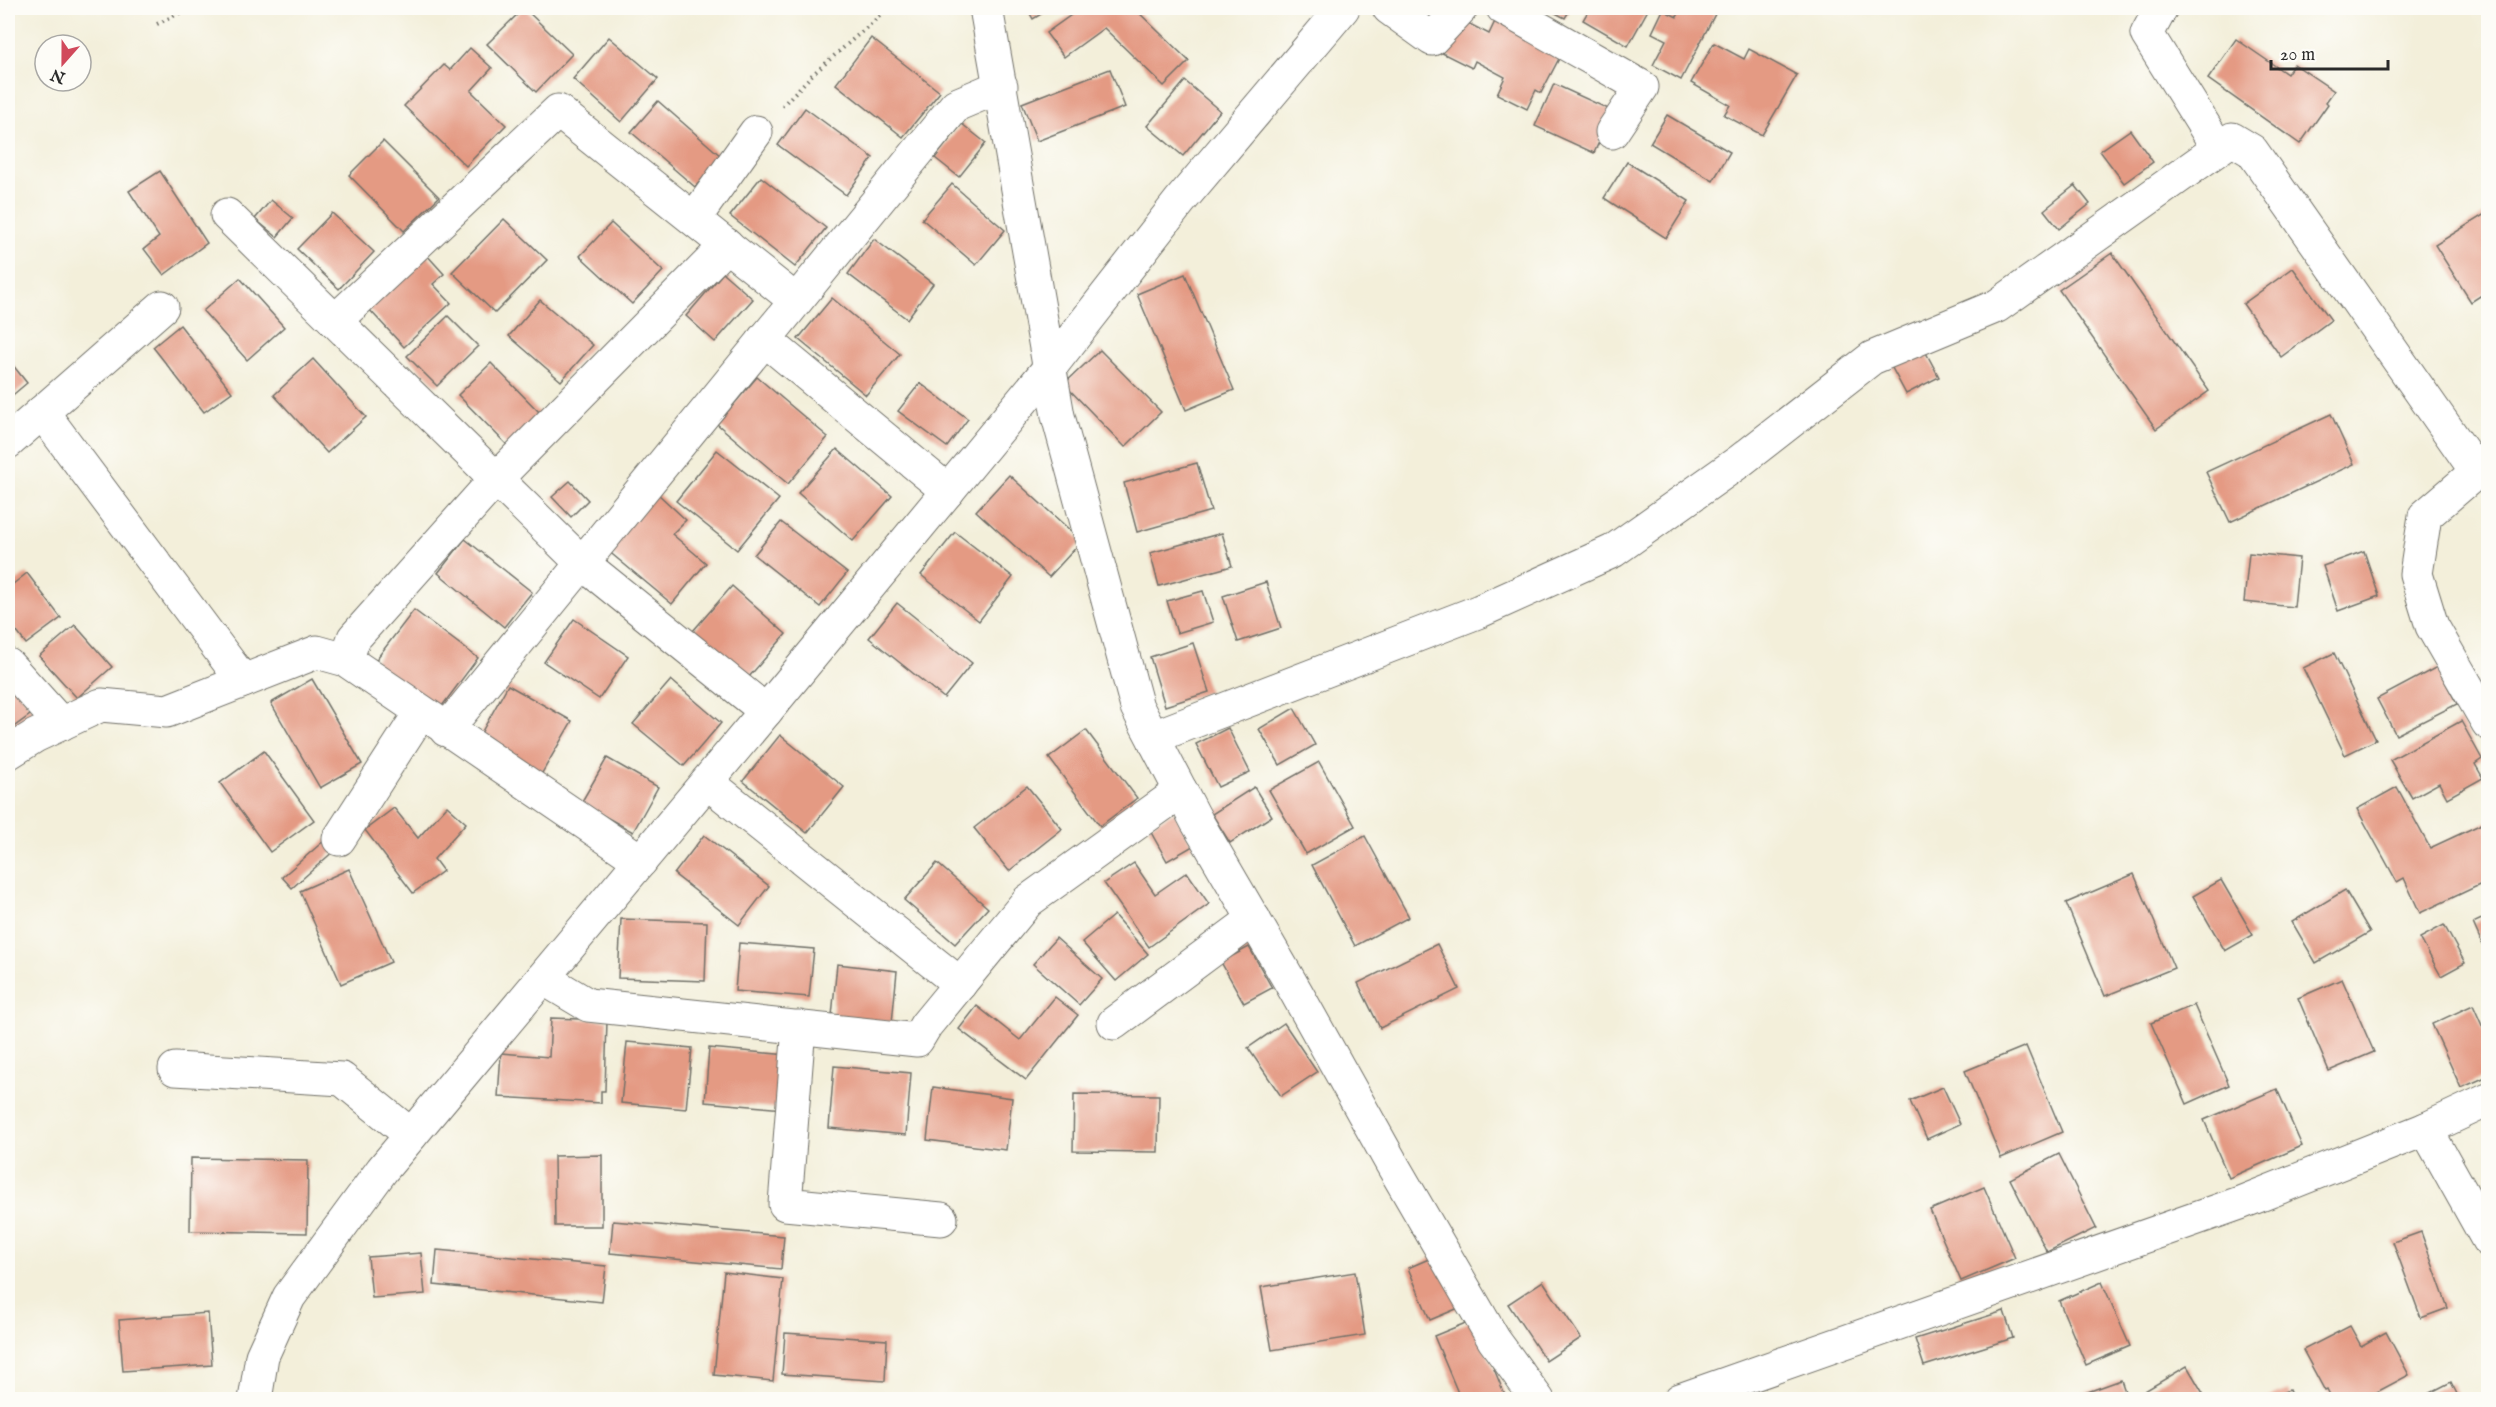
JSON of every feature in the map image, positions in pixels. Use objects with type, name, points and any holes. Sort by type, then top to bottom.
[{"type":"street","points":[[986,8],[1058,416],[1137,707],[1181,791],[1494,1340],[1538,1400]]},
{"type":"street","points":[[255,1400],[262,1356],[289,1297],[382,1170],[948,491],[1051,366],[1180,201],[1343,8]]},
{"type":"street","points":[[1389,8],[1432,39],[1461,8]]},
{"type":"street","points":[[1503,8],[1642,87],[1612,132]]},
{"type":"street","points":[[2161,8],[2147,34],[2218,148]]},
{"type":"street","points":[[339,839],[433,721],[581,562],[956,105],[1000,86]]},
{"type":"street","points":[[335,321],[558,111],[795,300]]},
{"type":"street","points":[[694,219],[756,132]]},
{"type":"street","points":[[1155,742],[1169,731],[1480,611],[1612,551],[1740,461],[1872,358],[1997,306],[2232,139],[2252,151],[2483,467],[2425,516],[2416,574],[2432,626],[2488,723]]},
{"type":"street","points":[[227,215],[581,562],[766,711]]},
{"type":"street","points":[[346,660],[354,638],[495,480],[727,245]]},
{"type":"street","points":[[8,442],[162,307]]},
{"type":"street","points":[[764,339],[948,491]]},
{"type":"street","points":[[42,412],[243,681]]},
{"type":"street","points":[[8,753],[61,723],[101,705],[167,711],[317,652],[346,660],[641,861]]},
{"type":"street","points":[[8,665],[61,723]]},
{"type":"street","points":[[707,782],[960,984]]},
{"type":"street","points":[[543,978],[588,1005],[917,1040],[1028,901],[1181,791]]},
{"type":"street","points":[[1114,1023],[1254,919]]},
{"type":"street","points":[[799,1028],[785,1204],[941,1219]]},
{"type":"street","points":[[175,1069],[342,1078],[411,1135]]},
{"type":"street","points":[[1680,1400],[2240,1203],[2426,1129],[2488,1100]]},
{"type":"street","points":[[2426,1129],[2488,1240]]},
{"type":"path","points":[[157,24],[190,8]]},
{"type":"path","points":[[756,132],[812,75],[889,8]]},
{"type":"building","points":[[524,8],[572,54],[536,92],[487,44]]},
{"type":"building","points":[[1027,8],[1051,8],[1033,19]]},
{"type":"building","points":[[1081,8],[1134,8],[1189,61],[1164,86],[1104,28],[1064,57],[1046,33]]},
{"type":"building","points":[[1546,8],[1571,8],[1565,18]]},
{"type":"building","points":[[1590,8],[1649,8],[1628,46],[1583,20]]},
{"type":"building","points":[[1682,8],[1702,8],[1715,14],[1681,80],[1653,65],[1666,40],[1652,33],[1663,10],[1677,17]]},
{"type":"building","points":[[1498,15],[1564,49],[1541,93],[1536,90],[1527,109],[1497,94],[1505,77],[1475,61],[1472,68],[1442,53],[1460,19],[1489,34]]},
{"type":"building","points":[[609,37],[658,79],[621,122],[573,79]]},
{"type":"building","points":[[871,38],[940,92],[903,137],[836,84]]},
{"type":"building","points":[[2236,39],[2287,74],[2294,64],[2334,91],[2326,102],[2328,104],[2300,144],[2208,79]]},
{"type":"building","points":[[1714,43],[1744,59],[1749,49],[1797,75],[1762,135],[1724,115],[1730,105],[1691,83]]},
{"type":"building","points":[[470,48],[492,68],[471,91],[506,125],[466,166],[404,106],[444,65],[450,70]]},
{"type":"building","points":[[1110,69],[1125,107],[1037,141],[1022,103]]},
{"type":"building","points":[[1185,81],[1220,111],[1183,156],[1147,126]]},
{"type":"building","points":[[1554,84],[1613,111],[1594,153],[1535,126]]},
{"type":"building","points":[[658,101],[722,157],[695,187],[631,132]]},
{"type":"building","points":[[805,108],[873,158],[846,195],[778,145]]},
{"type":"building","points":[[1667,115],[1730,152],[1713,181],[1650,143]]},
{"type":"building","points":[[962,124],[986,143],[959,177],[935,158]]},
{"type":"building","points":[[2130,130],[2153,162],[2124,183],[2100,151]]},
{"type":"building","points":[[383,141],[439,197],[404,231],[349,175]]},
{"type":"building","points":[[1627,162],[1689,201],[1666,238],[1604,198]]},
{"type":"building","points":[[160,171],[207,243],[164,275],[144,249],[159,237],[129,191]]},
{"type":"building","points":[[761,177],[826,228],[795,267],[730,216]]},
{"type":"building","points":[[952,184],[1005,230],[976,265],[922,219]]},
{"type":"building","points":[[2075,185],[2090,204],[2059,229],[2044,210]]},
{"type":"building","points":[[271,200],[293,218],[277,237],[255,219]]},
{"type":"building","points":[[2488,212],[2488,291],[2471,302],[2435,245]]},
{"type":"building","points":[[332,213],[374,252],[339,289],[297,249]]},
{"type":"building","points":[[504,219],[547,260],[495,313],[452,272]]},
{"type":"building","points":[[611,223],[663,271],[632,304],[580,256]]},
{"type":"building","points":[[874,239],[933,284],[907,319],[848,274]]},
{"type":"building","points":[[425,253],[444,274],[433,284],[451,303],[404,347],[367,307]]},
{"type":"building","points":[[2112,253],[2209,391],[2156,429],[2059,290]]},
{"type":"building","points":[[2293,268],[2331,320],[2281,357],[2243,304]]},
{"type":"building","points":[[723,273],[753,299],[715,342],[686,316]]},
{"type":"building","points":[[1185,274],[1234,390],[1186,410],[1137,294]]},
{"type":"building","points":[[240,278],[284,327],[247,360],[203,311]]},
{"type":"building","points":[[832,298],[900,354],[866,395],[798,339]]},
{"type":"building","points":[[540,300],[593,345],[561,381],[509,336]]},
{"type":"building","points":[[448,316],[478,346],[437,386],[407,356]]},
{"type":"building","points":[[180,325],[232,392],[204,412],[153,347]]},
{"type":"building","points":[[1924,349],[1939,377],[1906,394],[1891,366]]},
{"type":"building","points":[[1100,350],[1161,412],[1125,447],[1064,384]]},
{"type":"building","points":[[8,359],[27,383],[8,399]]},
{"type":"building","points":[[313,359],[366,417],[327,453],[274,395]]},
{"type":"building","points":[[491,363],[542,415],[509,447],[458,395]]},
{"type":"building","points":[[757,377],[828,437],[788,484],[717,424]]},
{"type":"building","points":[[920,383],[968,419],[947,447],[898,411]]},
{"type":"building","points":[[2331,414],[2354,464],[2230,522],[2206,472]]},
{"type":"building","points":[[837,449],[892,496],[853,541],[798,493]]},
{"type":"building","points":[[717,450],[779,499],[737,550],[676,501]]},
{"type":"building","points":[[1197,463],[1211,511],[1137,532],[1124,483]]},
{"type":"building","points":[[1009,475],[1082,541],[1049,577],[976,511]]},
{"type":"building","points":[[570,481],[588,500],[571,517],[552,497]]},
{"type":"building","points":[[657,493],[686,520],[672,534],[706,563],[672,604],[607,550]]},
{"type":"building","points":[[781,522],[847,573],[820,607],[754,555]]},
{"type":"building","points":[[955,532],[1013,577],[979,621],[921,575]]},
{"type":"building","points":[[1222,533],[1232,566],[1159,586],[1150,553]]},
{"type":"building","points":[[465,539],[532,592],[504,627],[438,573]]},
{"type":"building","points":[[2364,551],[2379,596],[2338,611],[2323,566]]},
{"type":"building","points":[[2249,553],[2299,558],[2294,607],[2244,602]]},
{"type":"building","points":[[27,573],[61,618],[26,644],[8,620],[8,588]]},
{"type":"building","points":[[1266,582],[1281,628],[1238,642],[1223,596]]},
{"type":"building","points":[[732,586],[786,634],[748,678],[693,631]]},
{"type":"building","points":[[1203,591],[1213,622],[1177,633],[1167,601]]},
{"type":"building","points":[[897,603],[972,663],[944,698],[869,638]]},
{"type":"building","points":[[414,610],[478,658],[436,714],[371,666]]},
{"type":"building","points":[[574,619],[628,656],[599,699],[544,662]]},
{"type":"building","points":[[75,625],[112,667],[77,698],[39,656]]},
{"type":"building","points":[[1193,643],[1209,692],[1165,706],[1150,657]]},
{"type":"building","points":[[2334,653],[2376,740],[2345,755],[2303,668]]},
{"type":"building","points":[[2437,667],[2457,704],[2396,735],[2377,699]]},
{"type":"building","points":[[8,675],[34,712],[8,731]]},
{"type":"building","points":[[312,679],[362,764],[320,788],[271,703]]},
{"type":"building","points":[[671,680],[721,723],[684,766],[633,724]]},
{"type":"building","points":[[508,685],[572,721],[538,780],[475,744]]},
{"type":"building","points":[[1294,708],[1315,745],[1280,765],[1259,729]]},
{"type":"building","points":[[2461,721],[2482,759],[2475,764],[2483,778],[2447,798],[2439,783],[2412,798],[2390,760]]},
{"type":"building","points":[[1228,728],[1250,772],[1218,787],[1196,744]]},
{"type":"building","points":[[1086,730],[1137,798],[1100,826],[1049,758]]},
{"type":"building","points":[[780,735],[844,787],[807,833],[743,781]]},
{"type":"building","points":[[264,751],[314,820],[270,852],[220,783]]},
{"type":"building","points":[[607,758],[658,787],[633,832],[581,803]]},
{"type":"building","points":[[1319,762],[1355,826],[1306,854],[1269,790]]},
{"type":"building","points":[[1027,786],[1062,829],[1009,871],[974,828]]},
{"type":"building","points":[[1254,787],[1272,816],[1230,843],[1212,814]]},
{"type":"building","points":[[2397,787],[2430,848],[2488,821],[2488,881],[2420,913],[2404,878],[2397,882],[2357,809]]},
{"type":"building","points":[[447,806],[466,823],[434,859],[443,871],[413,893],[365,830],[394,808],[418,838]]},
{"type":"building","points":[[1174,812],[1193,846],[1167,861],[1148,827]]},
{"type":"building","points":[[704,835],[769,886],[739,925],[674,874]]},
{"type":"building","points":[[1365,836],[1409,917],[1355,946],[1312,865]]},
{"type":"building","points":[[326,839],[335,850],[292,888],[282,877]]},
{"type":"building","points":[[937,863],[988,908],[955,944],[904,900]]},
{"type":"building","points":[[1134,863],[1155,894],[1187,872],[1209,904],[1149,947],[1104,883]]},
{"type":"building","points":[[349,869],[391,962],[341,984],[300,891]]},
{"type":"building","points":[[2134,874],[2174,968],[2105,996],[2066,903]]},
{"type":"building","points":[[2221,880],[2253,935],[2225,951],[2193,896]]},
{"type":"building","points":[[2345,890],[2370,932],[2316,963],[2292,922]]},
{"type":"building","points":[[1114,915],[1148,954],[1116,981],[1082,942]]},
{"type":"building","points":[[2488,916],[2488,957],[2473,923]]},
{"type":"building","points":[[621,919],[707,922],[705,981],[618,978]]},
{"type":"building","points":[[2444,925],[2465,963],[2441,976],[2420,938]]},
{"type":"building","points":[[1056,938],[1102,979],[1079,1005],[1033,964]]},
{"type":"building","points":[[739,943],[814,949],[809,997],[735,991]]},
{"type":"building","points":[[1437,944],[1459,989],[1380,1028],[1358,983]]},
{"type":"building","points":[[1249,947],[1272,988],[1244,1003],[1221,962]]},
{"type":"building","points":[[837,964],[897,971],[892,1023],[832,1016]]},
{"type":"building","points":[[2342,979],[2374,1052],[2329,1071],[2298,998]]},
{"type":"building","points":[[1055,997],[1078,1015],[1026,1080],[959,1029],[977,1006],[1020,1040]]},
{"type":"building","points":[[2194,1005],[2229,1085],[2187,1104],[2151,1023]]},
{"type":"building","points":[[2473,1005],[2488,1039],[2488,1076],[2461,1088],[2432,1024]]},
{"type":"building","points":[[551,1018],[607,1020],[605,1091],[601,1091],[601,1103],[498,1097],[501,1053],[549,1057]]},
{"type":"building","points":[[1284,1023],[1317,1072],[1281,1096],[1248,1048]]},
{"type":"building","points":[[627,1042],[692,1048],[686,1109],[621,1103]]},
{"type":"building","points":[[2026,1046],[2062,1132],[2001,1158],[1965,1071]]},
{"type":"building","points":[[709,1048],[788,1055],[784,1109],[705,1102]]},
{"type":"building","points":[[834,1066],[911,1073],[906,1135],[829,1128]]},
{"type":"building","points":[[933,1087],[1012,1098],[1006,1150],[927,1140]]},
{"type":"building","points":[[1943,1087],[1960,1124],[1927,1139],[1910,1101]]},
{"type":"building","points":[[2277,1089],[2302,1146],[2229,1178],[2204,1120]]},
{"type":"building","points":[[1074,1094],[1159,1095],[1158,1152],[1073,1151]]},
{"type":"building","points":[[2059,1154],[2096,1228],[2047,1252],[2010,1179]]},
{"type":"building","points":[[602,1155],[602,1226],[555,1226],[554,1156]]},
{"type":"building","points":[[191,1158],[308,1160],[307,1233],[190,1231]]},
{"type":"building","points":[[1984,1187],[2015,1258],[1961,1281],[1930,1210]]},
{"type":"building","points":[[613,1221],[784,1236],[781,1269],[610,1253]]},
{"type":"building","points":[[2421,1232],[2448,1308],[2421,1318],[2393,1242]]},
{"type":"building","points":[[437,1250],[606,1266],[602,1302],[434,1285]]},
{"type":"building","points":[[421,1253],[425,1294],[372,1298],[368,1257]]},
{"type":"building","points":[[1438,1255],[1461,1307],[1430,1320],[1408,1268]]},
{"type":"building","points":[[724,1272],[783,1279],[773,1381],[714,1375]]},
{"type":"building","points":[[1355,1272],[1365,1335],[1272,1350],[1261,1287]]},
{"type":"building","points":[[1543,1281],[1581,1338],[1546,1361],[1508,1304]]},
{"type":"building","points":[[2102,1282],[2130,1346],[2086,1365],[2059,1301]]},
{"type":"building","points":[[2004,1311],[2013,1338],[1924,1366],[1915,1339]]},
{"type":"building","points":[[208,1313],[212,1365],[123,1371],[119,1320]]},
{"type":"building","points":[[1473,1320],[1505,1395],[1494,1400],[1461,1400],[1434,1336]]},
{"type":"building","points":[[2350,1326],[2361,1346],[2386,1332],[2409,1375],[2362,1400],[2332,1400],[2303,1350]]},
{"type":"building","points":[[785,1333],[887,1340],[885,1381],[782,1374]]},
{"type":"building","points":[[2187,1366],[2207,1400],[2147,1400],[2143,1392]]},
{"type":"building","points":[[2121,1380],[2128,1400],[2084,1400],[2082,1394]]},
{"type":"building","points":[[2451,1382],[2460,1400],[2416,1400]]},
{"type":"building","points":[[2289,1390],[2293,1400],[2266,1400],[2266,1399]]}]
